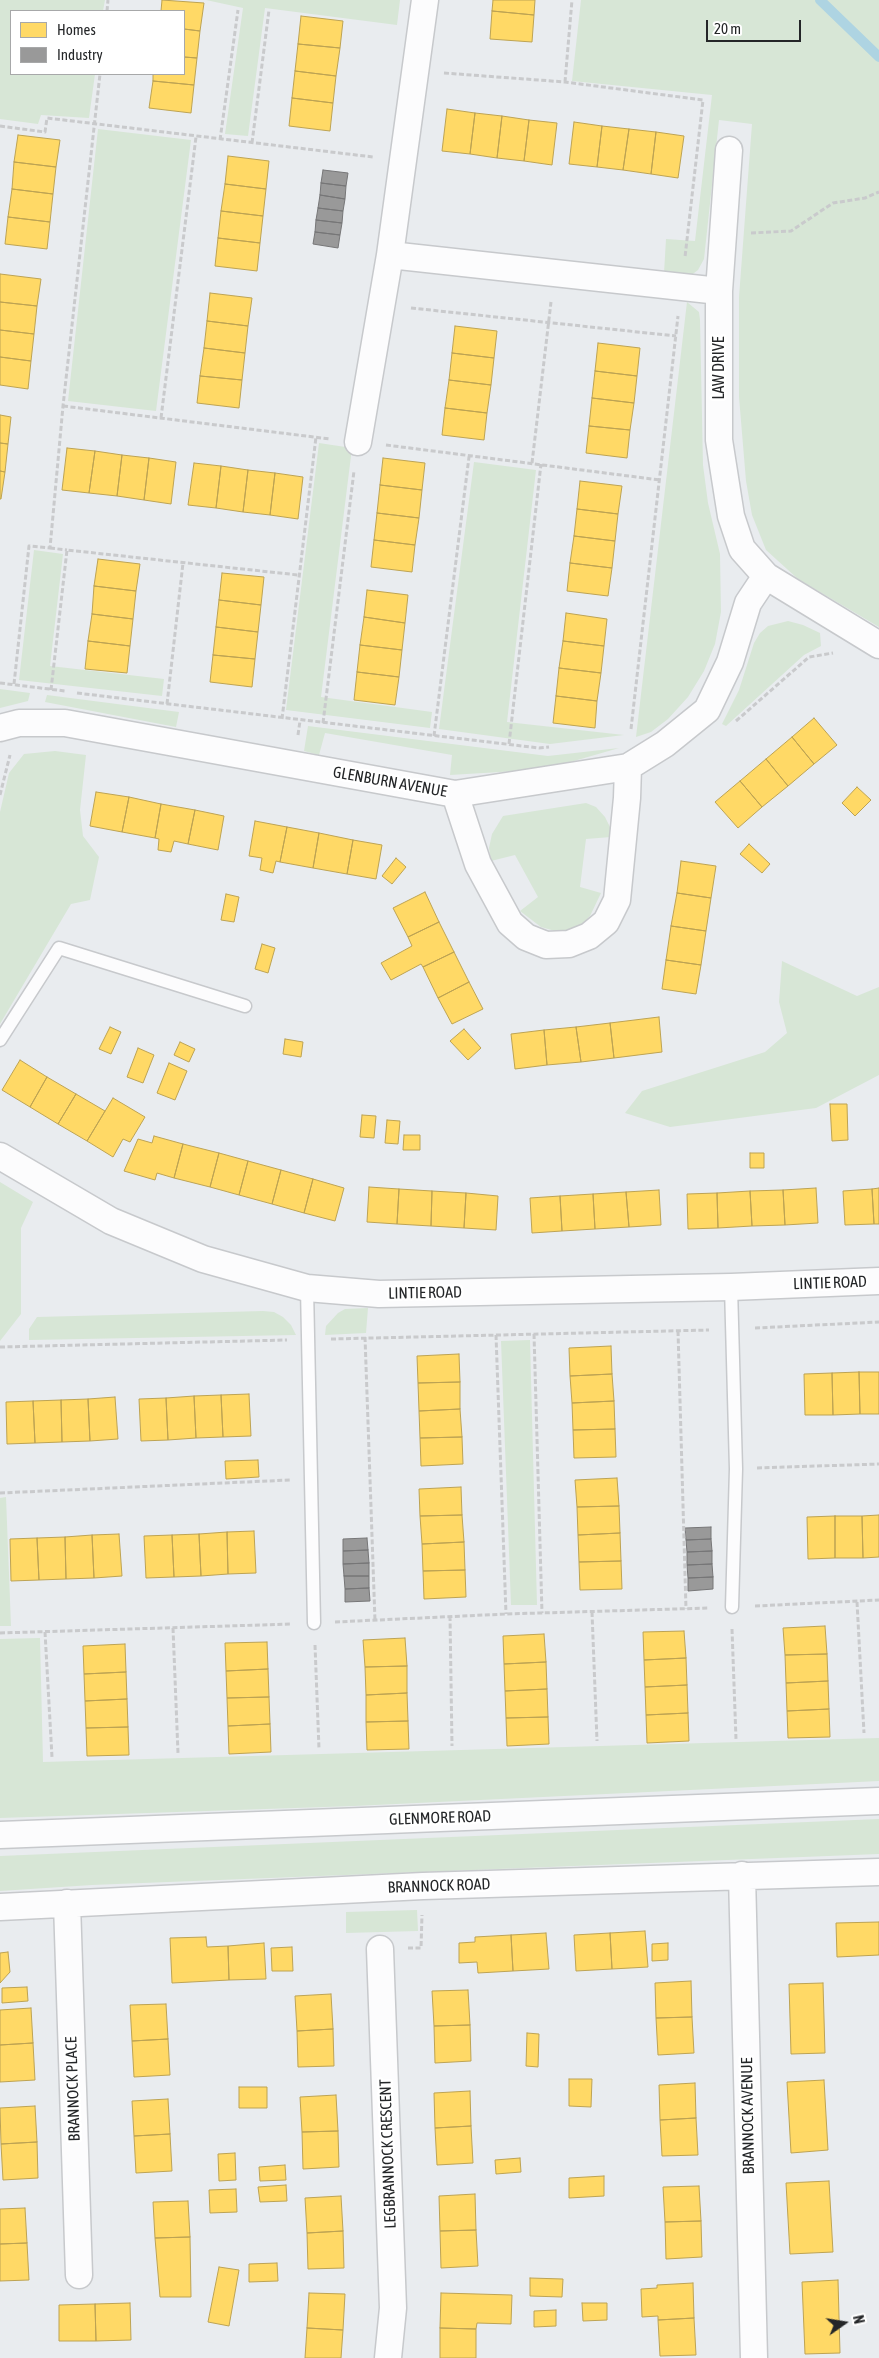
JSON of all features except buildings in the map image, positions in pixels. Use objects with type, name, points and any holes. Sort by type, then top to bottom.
[{"type":"street","points":[[358,442],[405,161],[425,0]]},
{"type":"street","name":"LAW DRIVE","points":[[729,150],[720,291],[719,440],[731,516],[742,549],[766,576],[879,645]]},
{"type":"street","points":[[390,255],[720,291]]},
{"type":"street","name":"GLENBURN AVENUE","points":[[0,728],[19,723],[65,723],[456,794],[628,767],[673,738],[707,710],[730,662],[748,603],[766,576]]},
{"type":"street","points":[[456,794],[478,864],[510,923],[526,937],[546,945],[569,944],[589,936],[606,922],[616,900],[628,798],[628,767]]},
{"type":"street","name":"LINTIE ROAD","points":[[0,1156],[111,1221],[203,1260],[307,1288],[379,1294],[731,1287],[879,1281]]},
{"type":"street","name":"GLENMORE ROAD","points":[[0,1835],[879,1801]]},
{"type":"street","name":"BRANNOCK ROAD","points":[[0,1907],[423,1886],[879,1872]]},
{"type":"street","name":"BRANNOCK AVENUE","points":[[742,1875],[754,2358]]},
{"type":"street","name":"BRANNOCK PLACE","points":[[67,1903],[79,2275]]},
{"type":"street","name":"LEGBRANNOCK CRESCENT","points":[[380,1949],[393,2308],[388,2358]]},
{"type":"lane","points":[[0,1040],[59,948],[245,1006]]},
{"type":"lane","points":[[731,1287],[736,1469],[732,1607]]},
{"type":"lane","points":[[307,1288],[314,1623]]},
{"type":"path","points":[[565,82],[572,0]]},
{"type":"path","points":[[220,140],[238,10]]},
{"type":"path","points":[[252,144],[269,10]]},
{"type":"path","points":[[416,71],[565,82],[702,100],[628,767]]},
{"type":"path","points":[[50,548],[64,396],[100,75]]},
{"type":"path","points":[[0,126],[45,132],[47,118],[405,161]]},
{"type":"path","points":[[161,418],[196,137]]},
{"type":"path","points":[[724,229],[757,234],[791,231],[833,203],[865,198],[879,192]]},
{"type":"path","points":[[532,463],[554,274]]},
{"type":"path","points":[[404,307],[676,336]]},
{"type":"path","points":[[388,446],[389,436]]},
{"type":"path","points":[[282,719],[316,437]]},
{"type":"path","points":[[323,723],[358,442]]},
{"type":"path","points":[[434,736],[469,457]]},
{"type":"path","points":[[510,744],[541,464]]},
{"type":"path","points":[[14,684],[29,546],[298,575]]},
{"type":"path","points":[[51,690],[67,550]]},
{"type":"path","points":[[167,704],[183,563]]},
{"type":"path","points":[[733,724],[809,657],[835,652]]},
{"type":"path","points":[[0,683],[282,719],[539,748],[557,746]]},
{"type":"path","points":[[0,1347],[678,1331],[879,1322]]},
{"type":"path","points":[[678,1331],[686,1609]]},
{"type":"path","points":[[534,1334],[542,1613]]},
{"type":"path","points":[[496,1335],[506,1614]]},
{"type":"path","points":[[365,1338],[375,1620]]},
{"type":"path","points":[[736,1469],[879,1464]]},
{"type":"path","points":[[0,1493],[310,1480]]},
{"type":"path","points":[[0,1633],[314,1623],[879,1600]]},
{"type":"path","points":[[857,1602],[864,1733]]},
{"type":"path","points":[[732,1607],[736,1739]]},
{"type":"path","points":[[592,1612],[597,1741]]},
{"type":"path","points":[[450,1616],[452,1746]]},
{"type":"path","points":[[314,1623],[318,1749]]},
{"type":"path","points":[[173,1628],[178,1753]]},
{"type":"path","points":[[45,1632],[52,1757]]},
{"type":"path","points":[[380,1949],[421,1948],[423,1886]]},
{"type":"green space","points":[[0,0],[105,0],[103,10],[10,10],[10,75],[95,75],[89,118],[41,115],[38,124],[0,119]]},
{"type":"green space","points":[[206,0],[400,0],[397,25],[265,8],[248,136],[225,134],[243,8]]},
{"type":"green space","points":[[581,0],[879,0],[879,627],[798,579],[766,550],[752,515],[746,481],[739,397],[739,297],[752,124],[719,120],[704,259],[698,270],[690,276],[664,273],[666,239],[695,241],[712,95],[572,81]]},
{"type":"green space","points":[[98,129],[191,140],[156,411],[68,401]]},
{"type":"green space","points":[[687,302],[699,312],[700,320],[703,465],[708,503],[720,554],[721,612],[715,644],[704,671],[688,697],[668,719],[651,732],[636,737]]},
{"type":"green space","points":[[319,443],[352,448],[321,697],[432,712],[430,728],[286,710]]},
{"type":"green space","points":[[474,462],[536,470],[507,722],[624,735],[550,744],[439,729]]},
{"type":"green space","points":[[34,550],[63,554],[50,666],[164,679],[162,696],[19,680]]},
{"type":"green space","points":[[788,621],[803,625],[820,633],[821,646],[804,655],[726,726],[722,724],[739,690],[754,643],[760,633],[768,626]]},
{"type":"green space","points":[[0,689],[30,693],[28,701],[0,708]]},
{"type":"green space","points":[[47,695],[179,712],[176,727],[45,702]]},
{"type":"green space","points":[[308,726],[548,756],[619,748],[567,763],[517,771],[450,775],[452,755],[325,733],[319,755],[304,751]]},
{"type":"green space","points":[[55,751],[86,755],[80,810],[83,836],[99,857],[90,900],[71,904],[0,1024],[0,812],[9,773],[24,754]]},
{"type":"green space","points":[[586,803],[596,807],[605,817],[611,829],[611,837],[586,839],[580,887],[601,893],[590,916],[582,924],[569,930],[555,931],[541,927],[520,911],[538,897],[515,855],[491,861],[489,848],[492,834],[503,816]]},
{"type":"green space","points":[[782,961],[857,996],[879,987],[879,1075],[816,1108],[670,1127],[625,1113],[642,1091],[765,1052],[787,1033],[779,1002]]},
{"type":"green space","points":[[0,1182],[33,1202],[21,1228],[21,1314],[0,1341]]},
{"type":"green space","points":[[368,1308],[366,1333],[325,1335],[326,1326],[338,1313],[345,1309]]},
{"type":"green space","points":[[274,1312],[283,1317],[291,1325],[296,1335],[29,1340],[29,1329],[37,1317]]},
{"type":"green space","points":[[530,1340],[537,1605],[511,1605],[501,1341]]},
{"type":"green space","points":[[6,1497],[11,1626],[0,1626],[0,1498]]},
{"type":"green space","points":[[40,1638],[43,1762],[879,1738],[879,1781],[354,1806],[0,1818],[0,1639]]},
{"type":"green space","points":[[879,1819],[879,1854],[92,1885],[0,1891],[0,1856]]},
{"type":"green space","points":[[417,1910],[418,1931],[346,1933],[346,1912]]},
{"type":"waterway","points":[[820,0],[879,57]]}]
